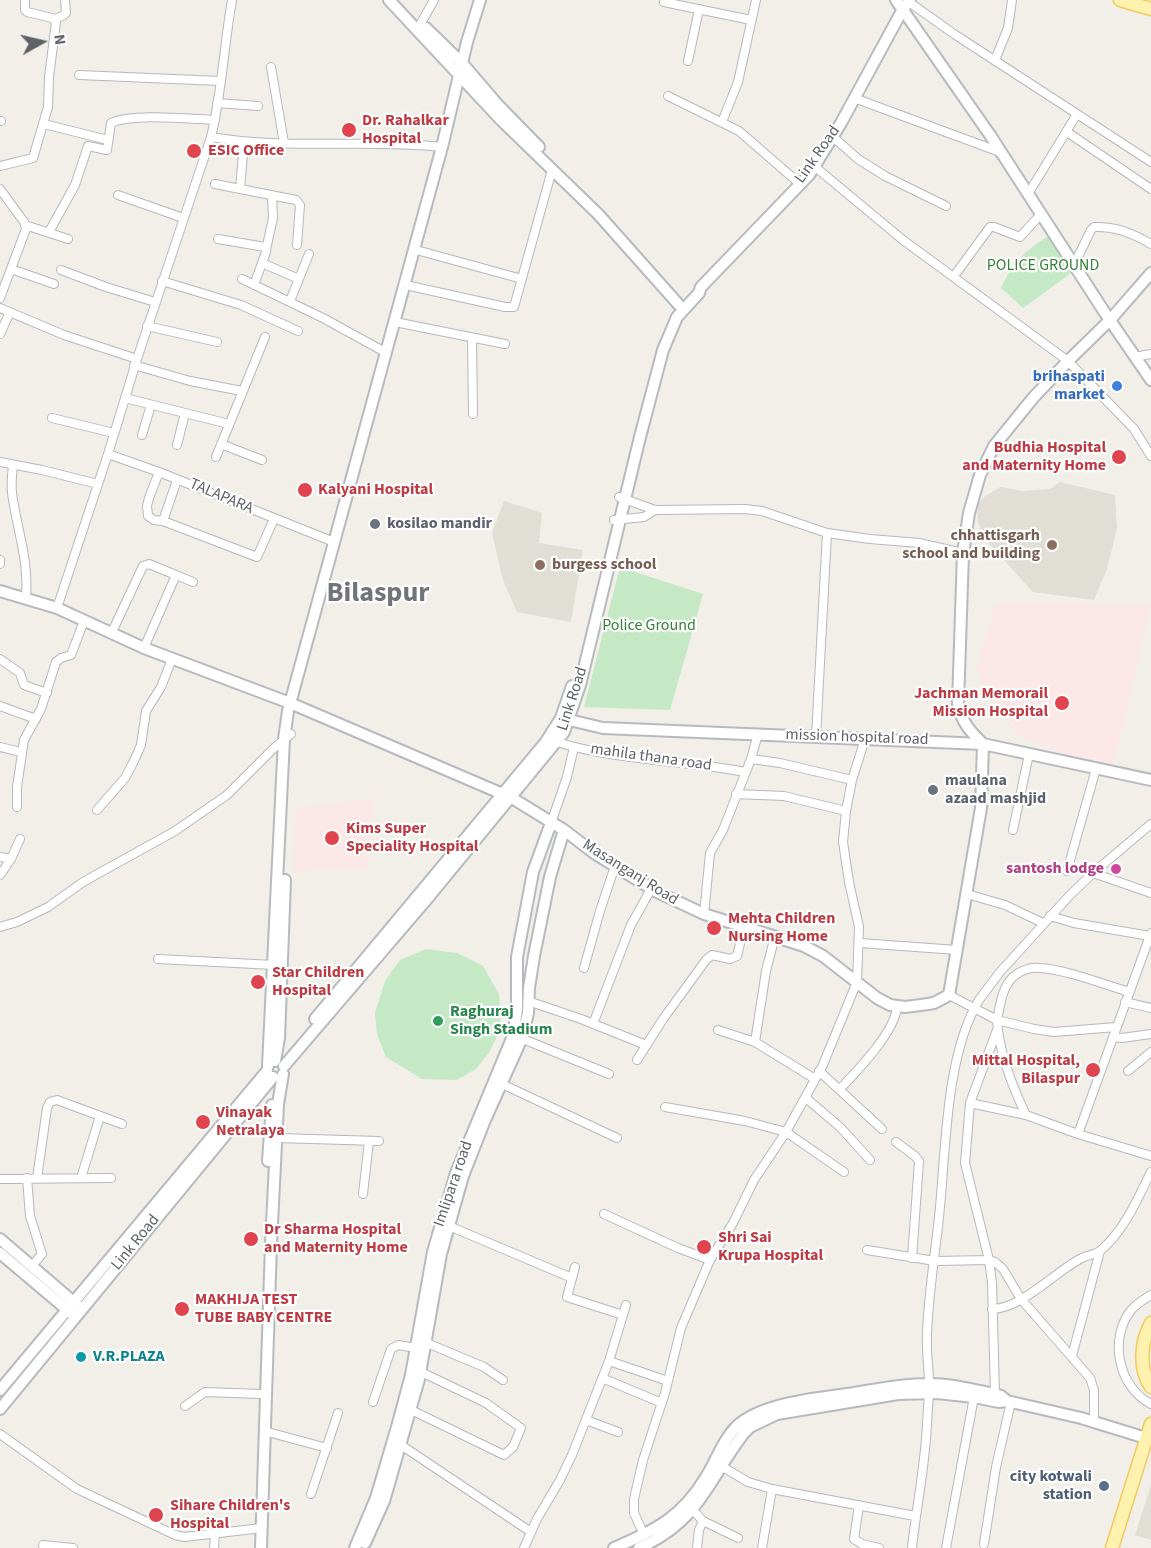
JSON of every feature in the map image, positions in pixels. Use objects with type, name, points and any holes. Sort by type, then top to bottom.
[{"type":"main road","points":[[1120,0],[1151,9]]},
{"type":"main road","points":[[1151,1323],[1143,1345],[1143,1358],[1145,1378],[1151,1387]]},
{"type":"main road","points":[[1112,1548],[1149,1439],[1151,1424]]},
{"type":"street","points":[[25,0],[27,12],[55,19],[66,13],[66,0]]},
{"type":"street","points":[[57,608],[147,326],[211,137],[232,0]]},
{"type":"street","points":[[389,0],[464,71],[599,206],[682,302]]},
{"type":"street","points":[[398,0],[464,71],[502,121],[598,214],[682,302]]},
{"type":"street","points":[[421,23],[434,0]]},
{"type":"street","points":[[292,704],[420,251],[480,0]]},
{"type":"street","points":[[256,1548],[264,1431],[277,1138],[274,965],[292,704],[385,352],[464,71],[487,0]]},
{"type":"street","points":[[722,122],[738,82],[756,0]]},
{"type":"street","points":[[995,60],[1008,28],[1012,0]]},
{"type":"street","points":[[664,2],[751,20]]},
{"type":"street","points":[[905,2],[1151,162]]},
{"type":"street","points":[[905,2],[1074,266],[1151,380]]},
{"type":"street","name":"Link Road","points":[[1,1386],[275,1070],[507,797],[558,742],[667,337],[677,317],[699,292],[700,287],[800,184],[814,166],[854,98],[905,2]]},
{"type":"street","points":[[688,61],[699,9]]},
{"type":"street","points":[[0,166],[33,158],[50,98],[55,19]]},
{"type":"street","points":[[271,67],[284,143]]},
{"type":"street","points":[[79,75],[220,81]]},
{"type":"street","points":[[668,96],[739,131],[800,184]]},
{"type":"street","points":[[854,98],[1000,152]]},
{"type":"street","points":[[218,103],[258,106]]},
{"type":"street","points":[[1028,194],[1077,114]]},
{"type":"street","points":[[49,232],[75,185],[88,146],[107,150],[111,123],[122,120],[215,120]]},
{"type":"street","points":[[44,124],[108,140]]},
{"type":"street","points":[[1067,132],[1151,189]]},
{"type":"street","points":[[832,136],[858,159],[885,176],[946,206]]},
{"type":"street","points":[[211,137],[244,142],[400,143],[442,147]]},
{"type":"street","points":[[240,189],[244,142]]},
{"type":"street","points":[[814,166],[903,240],[1068,361],[1134,429],[1151,456]]},
{"type":"street","points":[[410,286],[512,308],[552,170]]},
{"type":"street","points":[[215,184],[299,201],[297,245]]},
{"type":"street","points":[[0,189],[26,225],[68,239]]},
{"type":"street","points":[[118,195],[183,218]]},
{"type":"street","points":[[254,285],[266,250],[273,218],[272,195]]},
{"type":"street","points":[[957,272],[990,227],[1020,237],[1041,214]]},
{"type":"street","points":[[0,298],[26,225]]},
{"type":"street","points":[[1074,266],[1094,227],[1117,229],[1151,244]]},
{"type":"street","points":[[218,239],[262,246],[266,250]]},
{"type":"street","points":[[420,251],[522,279]]},
{"type":"street","points":[[290,301],[309,254]]},
{"type":"street","points":[[262,263],[299,279]]},
{"type":"street","points":[[11,270],[54,284]]},
{"type":"street","points":[[61,270],[155,302]]},
{"type":"street","points":[[949,995],[981,807],[983,744],[967,729],[961,718],[958,704],[963,553],[974,493],[994,446],[1033,398],[1110,320],[1150,274]]},
{"type":"street","points":[[242,279],[290,301],[385,352]]},
{"type":"street","points":[[162,281],[241,305],[298,331]]},
{"type":"street","name":"Link Road","points":[[623,498],[661,337],[669,320],[682,302],[696,287],[700,287]]},
{"type":"street","points":[[0,308],[64,335],[190,381],[242,391]]},
{"type":"street","points":[[0,334],[10,312]]},
{"type":"street","points":[[400,323],[505,344]]},
{"type":"street","points":[[147,326],[217,342]]},
{"type":"street","points":[[216,457],[265,338]]},
{"type":"street","points":[[472,339],[473,414]]},
{"type":"street","points":[[1135,357],[1151,354]]},
{"type":"street","points":[[125,398],[229,424]]},
{"type":"street","points":[[142,435],[151,405]]},
{"type":"street","points":[[177,445],[185,413]]},
{"type":"street","points":[[52,418],[114,433]]},
{"type":"street","points":[[221,444],[262,460]]},
{"type":"street","name":"TALAPARA","points":[[108,454],[334,542]]},
{"type":"street","points":[[0,462],[98,484]]},
{"type":"street","points":[[13,465],[12,493],[24,547],[26,598]]},
{"type":"street","points":[[159,472],[146,512],[151,519],[163,521],[257,556],[274,519]]},
{"type":"street","points":[[163,521],[177,480]]},
{"type":"street","points":[[623,498],[655,510],[745,509],[762,511],[827,532],[870,539],[919,543],[963,553]]},
{"type":"street","points":[[617,520],[644,517],[655,510]]},
{"type":"street","points":[[816,737],[827,532]]},
{"type":"street","points":[[111,634],[143,566],[149,564],[193,582]]},
{"type":"street","points":[[144,648],[176,575]]},
{"type":"street","name":"Masanganj Road","points":[[0,591],[57,608],[144,648],[292,704],[507,797],[564,830],[594,853],[651,889],[704,914],[804,946],[824,956],[883,1002],[897,1007]]},
{"type":"street","points":[[17,807],[24,740],[36,719],[56,662],[71,655],[84,621]]},
{"type":"street","points":[[0,659],[20,673],[24,685],[46,693]]},
{"type":"street","points":[[97,810],[125,778],[133,763],[141,745],[146,711],[161,687],[172,659]]},
{"type":"street","points":[[0,706],[36,719]]},
{"type":"street","name":"Link Road","points":[[507,797],[565,719]]},
{"type":"street","name":"mission hospital road","points":[[565,719],[603,729],[983,744],[1151,780]]},
{"type":"street","points":[[704,914],[710,853],[723,830],[751,759],[758,734]]},
{"type":"street","points":[[0,927],[17,922],[48,907],[83,882],[175,831],[227,795],[288,737]]},
{"type":"street","points":[[261,1548],[259,1528],[261,1394],[270,1127],[279,1038],[288,737]]},
{"type":"street","points":[[644,1535],[634,1513],[634,1499],[681,1328],[710,1260],[733,1223],[754,1180],[806,1098],[837,1033],[857,982],[860,943],[857,914],[844,854],[846,811],[852,780],[865,739]]},
{"type":"street","name":"mahila thana road","points":[[558,742],[628,756],[701,764],[745,772]]},
{"type":"street","points":[[0,747],[21,752]]},
{"type":"street","points":[[551,823],[567,777],[574,747]]},
{"type":"street","points":[[1013,830],[1029,754]]},
{"type":"street","points":[[751,759],[780,763],[852,780]]},
{"type":"street","points":[[1067,871],[1096,769]]},
{"type":"street","points":[[736,794],[784,796],[846,811]]},
{"type":"street","name":"Imlipara road","points":[[363,1548],[384,1501],[401,1445],[433,1252],[456,1173],[504,1055],[517,1037],[517,957],[532,872],[551,823]]},
{"type":"street","points":[[912,1548],[924,1458],[929,1388],[927,1334],[951,1085],[963,1040],[974,1008],[1000,972],[1043,923],[1093,873],[1151,824]]},
{"type":"street","name":"Imlipara road","points":[[355,1548],[376,1498],[421,1372],[441,1254],[469,1158],[502,1084],[517,1037],[528,1013],[534,956],[550,877],[564,830]]},
{"type":"street","points":[[0,875],[11,859],[20,839]]},
{"type":"street","points":[[0,857],[11,859]]},
{"type":"street","points":[[584,968],[615,866]]},
{"type":"street","points":[[1093,873],[1151,893]]},
{"type":"street","points":[[593,1024],[631,925],[651,889]]},
{"type":"street","points":[[967,894],[1005,904],[1043,923]]},
{"type":"street","points":[[1050,916],[1074,923],[1150,934],[1078,1134]]},
{"type":"street","points":[[637,1059],[706,960],[712,956],[730,959],[737,956],[744,927]]},
{"type":"street","points":[[755,1042],[766,971],[775,936]]},
{"type":"street","points":[[860,943],[957,950]]},
{"type":"street","points":[[158,959],[274,965]]},
{"type":"street","points":[[1026,1115],[1009,1076],[996,1020],[1006,986],[1013,977],[1031,968],[1050,969],[1129,992]]},
{"type":"street","points":[[949,995],[996,1020],[1034,1029],[1054,1032],[1116,1027]]},
{"type":"street","points":[[840,1089],[868,1059],[896,1017],[897,1007],[934,1003],[949,995]]},
{"type":"street","points":[[528,1001],[646,1045]]},
{"type":"street","points":[[1125,1002],[1151,1008]]},
{"type":"street","points":[[717,1030],[755,1042],[815,1079]]},
{"type":"street","points":[[995,1394],[989,1260],[965,1163],[970,1103],[997,1030]]},
{"type":"street","points":[[1113,1037],[1151,1034]]},
{"type":"street","points":[[517,1037],[609,1074]]},
{"type":"street","points":[[1128,1071],[1151,1052]]},
{"type":"street","name":"Link Road","points":[[0,1409],[275,1070]]},
{"type":"street","points":[[819,1071],[882,1129]]},
{"type":"street","points":[[502,1084],[617,1138]]},
{"type":"street","points":[[806,1098],[841,1128],[870,1160]]},
{"type":"street","points":[[37,1178],[47,1108],[50,1102],[57,1100],[122,1124]]},
{"type":"street","points":[[970,1103],[1026,1115],[1078,1134],[1151,1156]]},
{"type":"street","points":[[665,1107],[745,1121],[786,1132],[844,1172]]},
{"type":"street","points":[[81,1178],[100,1116]]},
{"type":"street","points":[[277,1138],[379,1141]]},
{"type":"street","points":[[363,1194],[369,1141]]},
{"type":"street","points":[[896,1142],[915,1155],[919,1161],[912,1258]]},
{"type":"street","points":[[1072,1356],[1100,1251],[1129,1216],[1151,1172]]},
{"type":"street","points":[[0,1179],[111,1178]]},
{"type":"street","points":[[27,1179],[30,1216],[42,1254],[32,1266]]},
{"type":"street","points":[[604,1214],[710,1260]]},
{"type":"street","points":[[449,1226],[572,1278]]},
{"type":"street","points":[[0,1239],[32,1266],[79,1314]]},
{"type":"street","points":[[867,1250],[935,1261],[989,1260],[995,1262],[1003,1269],[1021,1299],[1072,1356],[1093,1384],[1094,1423]]},
{"type":"street","points":[[992,1309],[1003,1308],[1021,1299],[1081,1258],[1100,1251]]},
{"type":"street","points":[[0,1253],[69,1305]]},
{"type":"street","points":[[575,1267],[567,1297],[623,1315]]},
{"type":"street","points":[[1151,1295],[1132,1310],[1120,1338],[1122,1372],[1131,1388],[1142,1400],[1151,1404]]},
{"type":"street","points":[[524,1548],[540,1513],[560,1480],[586,1420],[609,1361],[626,1305]]},
{"type":"street","points":[[427,1343],[484,1368],[503,1380]]},
{"type":"street","points":[[373,1402],[391,1348],[398,1346],[416,1348]]},
{"type":"street","points":[[609,1361],[668,1381]]},
{"type":"street","points":[[407,1408],[504,1455],[513,1447],[521,1428],[486,1403],[421,1372]]},
{"type":"street","points":[[602,1378],[662,1403]]},
{"type":"street","points":[[639,1548],[669,1532],[693,1510],[718,1464],[738,1433],[754,1415],[803,1401],[904,1385],[995,1394],[1009,1401],[1149,1439]]},
{"type":"street","points":[[929,1388],[999,1402],[1009,1401]]},
{"type":"street","points":[[186,1406],[200,1393],[211,1391],[261,1394]]},
{"type":"street","points":[[946,1548],[974,1397]]},
{"type":"street","points":[[984,1544],[1009,1401]]},
{"type":"street","points":[[311,1494],[338,1413]]},
{"type":"street","points":[[586,1420],[618,1432]]},
{"type":"street","points":[[264,1431],[327,1448]]},
{"type":"street","points":[[0,1434],[77,1489],[175,1535],[184,1537],[259,1528]]},
{"type":"street","points":[[401,1445],[531,1532]]},
{"type":"street","points":[[614,1548],[670,1520],[686,1506],[718,1464]]},
{"type":"street","points":[[718,1464],[748,1482],[772,1489],[915,1516]]},
{"type":"street","points":[[762,1548],[772,1489]]},
{"type":"street","points":[[859,1505],[854,1539],[858,1543],[875,1548]]},
{"type":"street","points":[[693,1510],[703,1521],[738,1538]]},
{"type":"street","points":[[697,1548],[699,1530],[703,1521]]},
{"type":"street","points":[[214,1548],[215,1534]]},
{"type":"street","points":[[43,1545],[73,1548]]},
{"type":"shaded area","name":"chhattisgarh school and building","points":[[1060,482],[1115,495],[1117,529],[1107,569],[1094,600],[1033,592],[985,539],[978,522],[977,506],[984,497],[1000,487],[1023,491],[1050,489]]},
{"type":"shaded area","name":"burgess school","points":[[504,501],[542,513],[539,543],[583,550],[571,622],[517,612],[503,580],[492,533]]},
{"type":"shaded area","name":"Jachman Memorail Mission Hospital","points":[[996,603],[1151,605],[1112,772],[1016,735],[976,670]]},
{"type":"shaded area","name":"Kims Super Speciality Hospital","points":[[374,798],[368,868],[293,871],[295,808]]},
{"type":"shaded area","points":[[1151,1485],[1151,1540],[1135,1535]]},
{"type":"green space","name":"POLICE GROUND","points":[[1049,236],[1074,271],[1023,308],[1001,288],[1020,258]]},
{"type":"green space","name":"Police Ground","points":[[620,567],[703,594],[670,710],[584,707]]},
{"type":"green space","name":"Raghuraj Singh Stadium","points":[[426,949],[457,953],[483,966],[499,994],[501,1028],[490,1051],[477,1068],[457,1080],[422,1079],[386,1057],[377,1034],[375,1013],[385,981],[400,960]]},
{"type":"place","name":"Dr. Rahalkar Hospital","points":[[349,130]]},
{"type":"place","name":"ESIC Office","points":[[194,151]]},
{"type":"place","name":"brihaspati market","points":[[1117,386]]},
{"type":"place","name":"Budhia Hospital and Maternity Home","points":[[1119,457]]},
{"type":"place","name":"Kalyani Hospital","points":[[305,490]]},
{"type":"place","name":"kosilao mandir","points":[[375,524]]},
{"type":"place","name":"chhattisgarh school and building","points":[[1052,545]]},
{"type":"place","name":"burgess school","points":[[540,565]]},
{"type":"place","name":"Jachman Memorail Mission Hospital","points":[[1062,703]]},
{"type":"place","name":"maulana azaad mashjid","points":[[933,790]]},
{"type":"place","name":"Kims Super Speciality Hospital","points":[[332,838]]},
{"type":"place","name":"santosh lodge","points":[[1116,869]]},
{"type":"place","name":"Mehta Children Nursing Home","points":[[714,928]]},
{"type":"place","name":"Star Children Hospital","points":[[258,982]]},
{"type":"place","name":"Raghuraj Singh Stadium","points":[[438,1021]]},
{"type":"place","name":"Mittal Hospital, Bilaspur","points":[[1093,1070]]},
{"type":"place","name":"Vinayak Netralaya","points":[[203,1122]]},
{"type":"place","name":"Dr Sharma Hospital and Maternity Home","points":[[251,1239]]},
{"type":"place","name":"Shri Sai Krupa Hospital","points":[[704,1247]]},
{"type":"place","name":"MAKHIJA TEST TUBE BABY CENTRE","points":[[182,1309]]},
{"type":"place","name":"V.R.PLAZA","points":[[81,1357]]},
{"type":"place","name":"city kotwali station","points":[[1104,1486]]},
{"type":"place","name":"Sihare Children's Hospital","points":[[156,1515]]},
{"type":"district","name":"Bilaspur","points":[[378,595]]}]
